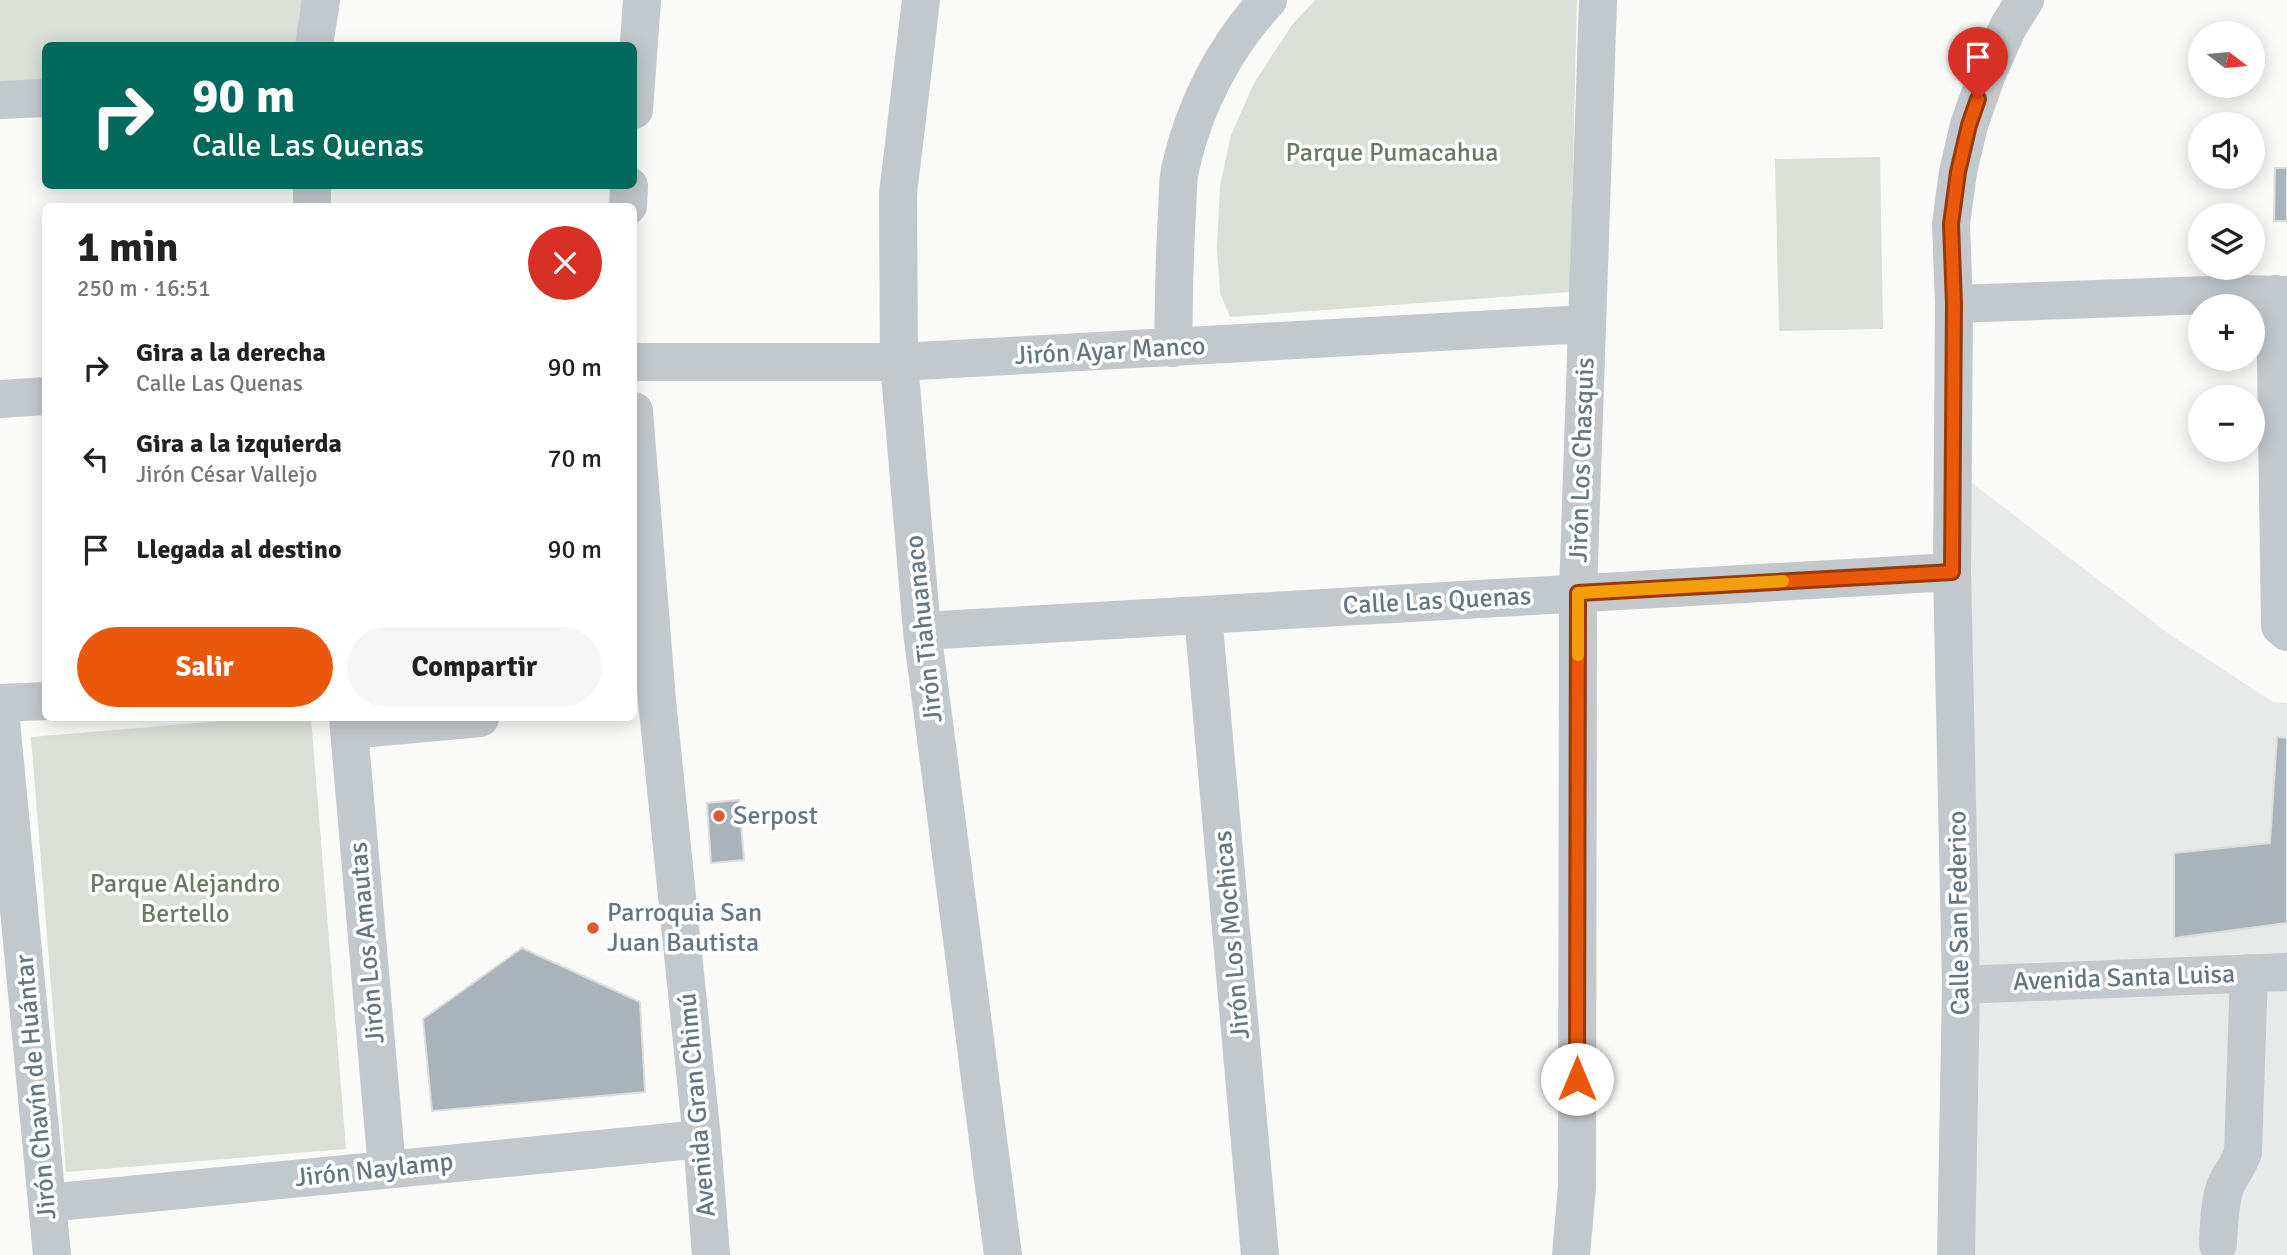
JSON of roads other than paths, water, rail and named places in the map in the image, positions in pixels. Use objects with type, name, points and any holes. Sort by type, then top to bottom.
[{"type":"street","points":[[315,42],[321,0]]},
{"type":"street","points":[[637,69],[642,0]]},
{"type":"street","name":"Jirón Tiahuanaco","points":[[921,0],[898,194],[899,362],[922,631],[1003,1255]]},
{"type":"street","points":[[913,60],[945,0]]},
{"type":"street","points":[[1173,348],[1175,240],[1180,167],[1195,114],[1221,63],[1268,0]]},
{"type":"street","name":"Jirón Los Chasquis","points":[[1571,1255],[1577,1187],[1578,593],[1598,0]]},
{"type":"street","name":"Calle San Federico","points":[[1956,1255],[1961,985],[1952,572],[1954,304],[1951,224],[1958,172],[1969,125],[1987,74],[2008,27],[2025,0]]},
{"type":"street","points":[[0,100],[42,98]]},
{"type":"street","points":[[1954,304],[2281,295],[2280,626],[2287,632]]},
{"type":"street","name":"Jirón Ayar Manco","points":[[637,362],[899,362],[1586,324]]},
{"type":"street","points":[[0,399],[42,396]]},
{"type":"street","name":"Avenida Gran Chimú","points":[[637,490],[645,702],[702,1139],[711,1255]]},
{"type":"street","name":"Calle Las Quenas","points":[[922,631],[1952,572]]},
{"type":"street","name":"Jirón Los Mochicas","points":[[1203,615],[1260,1255]]},
{"type":"street","points":[[0,703],[42,701]]},
{"type":"street","name":"Jirón Chavín de Huántar","points":[[0,711],[52,1255]]},
{"type":"street","points":[[348,724],[414,721]]},
{"type":"street","name":"Jirón Los Amautas","points":[[348,724],[387,1169]]},
{"type":"street","name":"Avenida Santa Luisa","points":[[1961,985],[2287,972]]},
{"type":"street","points":[[2218,1244],[2221,1203],[2226,1184],[2244,1152],[2249,973]]},
{"type":"street","name":"Jirón Naylamp","points":[[47,1203],[702,1139]]},
{"type":"place","name":"Serpost","points":[[719,816]]},
{"type":"place","name":"Parroquia San Juan Bautista","points":[[593,928]]},
{"type":"park label","name":"Parque Pumacahua","points":[[1392,153]]},
{"type":"park label","name":"Parque Alejandro Bertello","points":[[185,899]]}]
